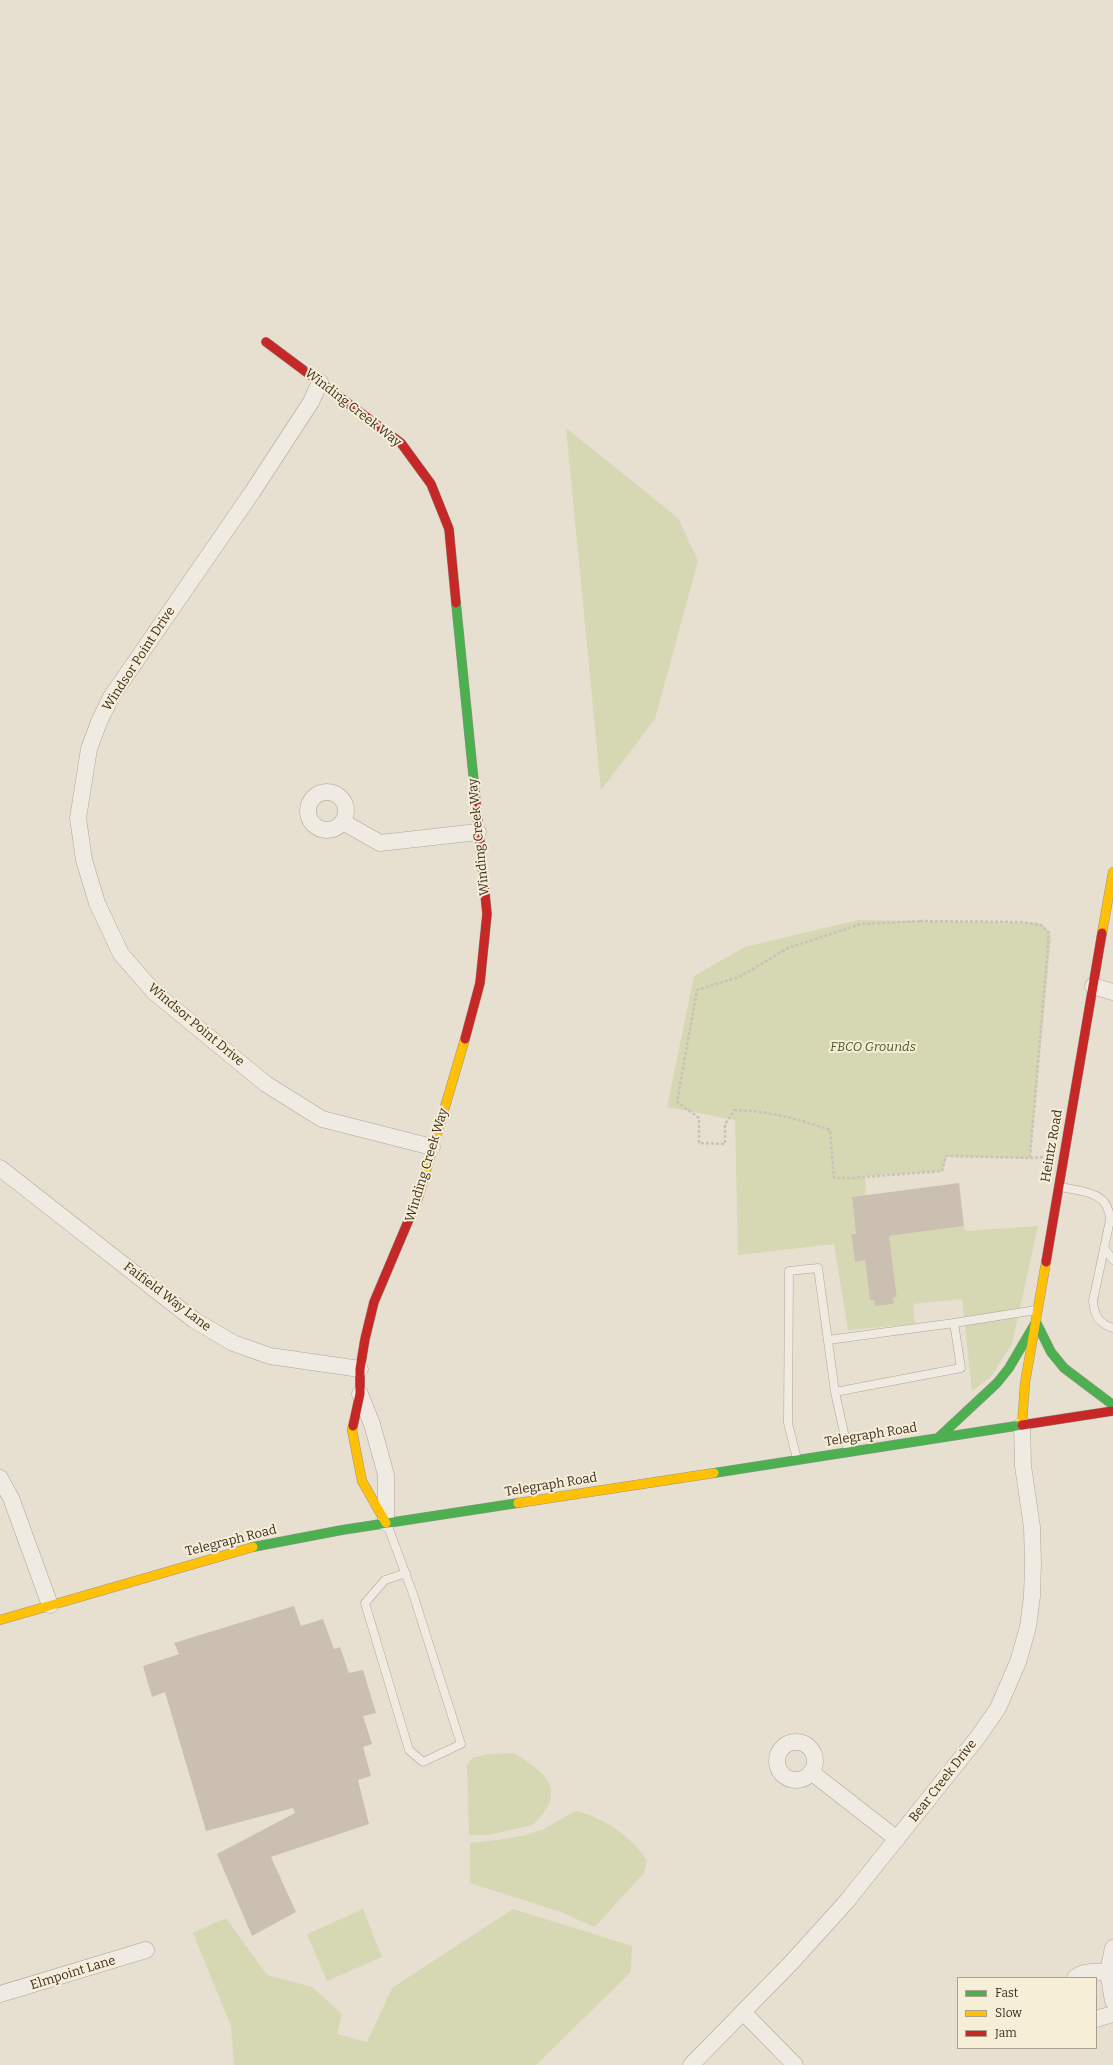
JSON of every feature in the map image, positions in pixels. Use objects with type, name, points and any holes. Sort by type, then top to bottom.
[{"type":"street","name":"Winding Creek Way","points":[[266,342],[401,444],[431,484],[448,529],[487,914],[480,984],[461,1053],[432,1147],[419,1196],[407,1228],[374,1302],[365,1339],[360,1369],[360,1394],[352,1430],[362,1481],[386,1523]]},
{"type":"street","name":"Windsor Point Drive","points":[[320,382],[311,402],[253,491],[111,697],[99,722],[90,749],[78,818],[84,860],[97,903],[121,954],[154,992],[266,1084],[322,1119],[432,1147]]},
{"type":"street","points":[[344,822],[380,843],[478,832]]},
{"type":"street","name":"Heintz Road","points":[[1022,1425],[1025,1383],[1113,872]]},
{"type":"street","points":[[1093,986],[1113,992]]},
{"type":"street","name":"Faifield Way Lane","points":[[0,1168],[194,1320],[232,1343],[270,1356],[360,1369]]},
{"type":"street","points":[[1036,1322],[1052,1352],[1064,1368],[1113,1405]]},
{"type":"street","points":[[938,1438],[997,1383],[1009,1368],[1036,1322]]},
{"type":"street","name":"Winding Creek Way","points":[[360,1394],[372,1424],[386,1475],[386,1523]]},
{"type":"street","name":"Telegraph Road","points":[[0,1620],[249,1548],[342,1530],[1113,1411]]},
{"type":"street","name":"Bear Creek Drive","points":[[691,2065],[791,1963],[847,1901],[982,1731],[998,1708],[1018,1662],[1028,1627],[1032,1596],[1034,1563],[1032,1527],[1023,1466],[1022,1425]]},
{"type":"street","points":[[0,1478],[11,1498],[50,1605]]},
{"type":"street","points":[[811,1772],[897,1839]]},
{"type":"street","points":[[1113,1948],[1108,1972],[1113,2001]]},
{"type":"street","name":"Elmpoint Lane","points":[[0,1994],[146,1950]]},
{"type":"street","points":[[1076,1977],[1079,1974],[1094,1971],[1108,1972]]},
{"type":"street","points":[[743,2012],[796,2065]]},
{"type":"street","points":[[1097,2019],[1113,2014]]},
{"type":"lane","points":[[1058,1186],[1094,1194],[1104,1201],[1110,1209],[1110,1220],[1093,1301],[1094,1310],[1102,1324],[1113,1328]]},
{"type":"lane","points":[[1104,1248],[1113,1260]]},
{"type":"lane","points":[[797,1460],[788,1423],[789,1271],[818,1268],[835,1392],[848,1452]]},
{"type":"lane","points":[[828,1340],[1038,1310]]},
{"type":"lane","points":[[835,1392],[961,1368],[954,1323]]},
{"type":"lane","points":[[386,1523],[406,1573],[460,1744],[423,1762],[409,1750],[365,1603],[385,1580],[406,1573]]},
{"type":"path","points":[[920,921],[1021,922],[1041,925],[1049,933],[1030,1158],[946,1156],[942,1171],[851,1178],[834,1178],[830,1130],[805,1121],[758,1111],[735,1110],[725,1124],[724,1144],[699,1143],[699,1118],[677,1102],[697,990],[739,977],[788,948],[861,924],[920,921]]},
{"type":"green space","points":[[566,428],[678,518],[698,561],[655,719],[601,790]]},
{"type":"green space","name":"FBCO Grounds","points":[[858,920],[1037,923],[1046,928],[1051,938],[1030,1158],[947,1156],[942,1171],[865,1176],[866,1195],[852,1197],[856,1234],[851,1234],[855,1261],[865,1260],[870,1300],[874,1300],[875,1306],[894,1304],[893,1298],[897,1297],[889,1236],[964,1226],[965,1231],[1038,1226],[1012,1344],[991,1377],[972,1391],[962,1299],[913,1304],[915,1324],[848,1330],[834,1244],[738,1255],[735,1120],[667,1107],[694,976],[745,947]]},
{"type":"green space","points":[[514,1753],[536,1768],[549,1784],[551,1793],[550,1802],[544,1813],[533,1825],[488,1835],[469,1835],[467,1765],[472,1758],[488,1754]]},
{"type":"green space","points":[[577,1811],[597,1818],[626,1836],[647,1861],[644,1873],[595,1927],[558,1911],[470,1883],[470,1843],[506,1839],[532,1833],[541,1830]]},
{"type":"green space","points":[[363,1909],[382,1957],[327,1981],[307,1934]]},
{"type":"green space","points":[[513,1909],[632,1946],[631,1972],[536,2065],[234,2065],[231,2026],[193,1933],[226,1918],[267,1975],[312,1987],[342,2014],[337,2034],[367,2042],[392,1988]]},
{"type":"building","points":[[959,1183],[964,1226],[889,1236],[897,1297],[893,1298],[894,1304],[875,1306],[874,1300],[870,1300],[865,1260],[855,1262],[851,1234],[856,1234],[852,1197]]},
{"type":"building","points":[[294,1606],[301,1626],[323,1619],[334,1649],[340,1647],[349,1673],[363,1670],[376,1713],[363,1716],[372,1744],[363,1747],[371,1776],[358,1780],[369,1824],[271,1857],[296,1912],[252,1936],[217,1854],[295,1813],[293,1808],[206,1831],[165,1692],[152,1697],[143,1666],[179,1654],[174,1643]]},
{"type":"traffic: fast","points":[[456,603],[474,783]]},
{"type":"traffic: fast","points":[[1036,1322],[1051,1352],[1064,1368],[1113,1405]]},
{"type":"traffic: fast","points":[[938,1438],[997,1383],[1009,1368],[1036,1322]]},
{"type":"traffic: fast","points":[[714,1473],[1022,1425]]},
{"type":"traffic: fast","points":[[253,1547],[342,1530],[518,1503]]},
{"type":"traffic: slow","points":[[1102,933],[1113,872]]},
{"type":"traffic: slow","points":[[418,1198],[465,1039]]},
{"type":"traffic: slow","points":[[1022,1425],[1025,1383],[1046,1262]]},
{"type":"traffic: slow","points":[[353,1426],[352,1430],[362,1481],[386,1523]]},
{"type":"traffic: slow","points":[[518,1503],[714,1473]]},
{"type":"traffic: slow","points":[[0,1620],[253,1547]]},
{"type":"traffic: jam","points":[[266,342],[401,443],[431,484],[449,529],[456,603]]},
{"type":"traffic: jam","points":[[465,1039],[480,983],[487,914],[474,783]]},
{"type":"traffic: jam","points":[[1046,1262],[1102,933]]},
{"type":"traffic: jam","points":[[353,1426],[360,1394],[360,1369],[365,1339],[374,1302],[418,1198]]},
{"type":"traffic: jam","points":[[1022,1425],[1113,1411]]}]
